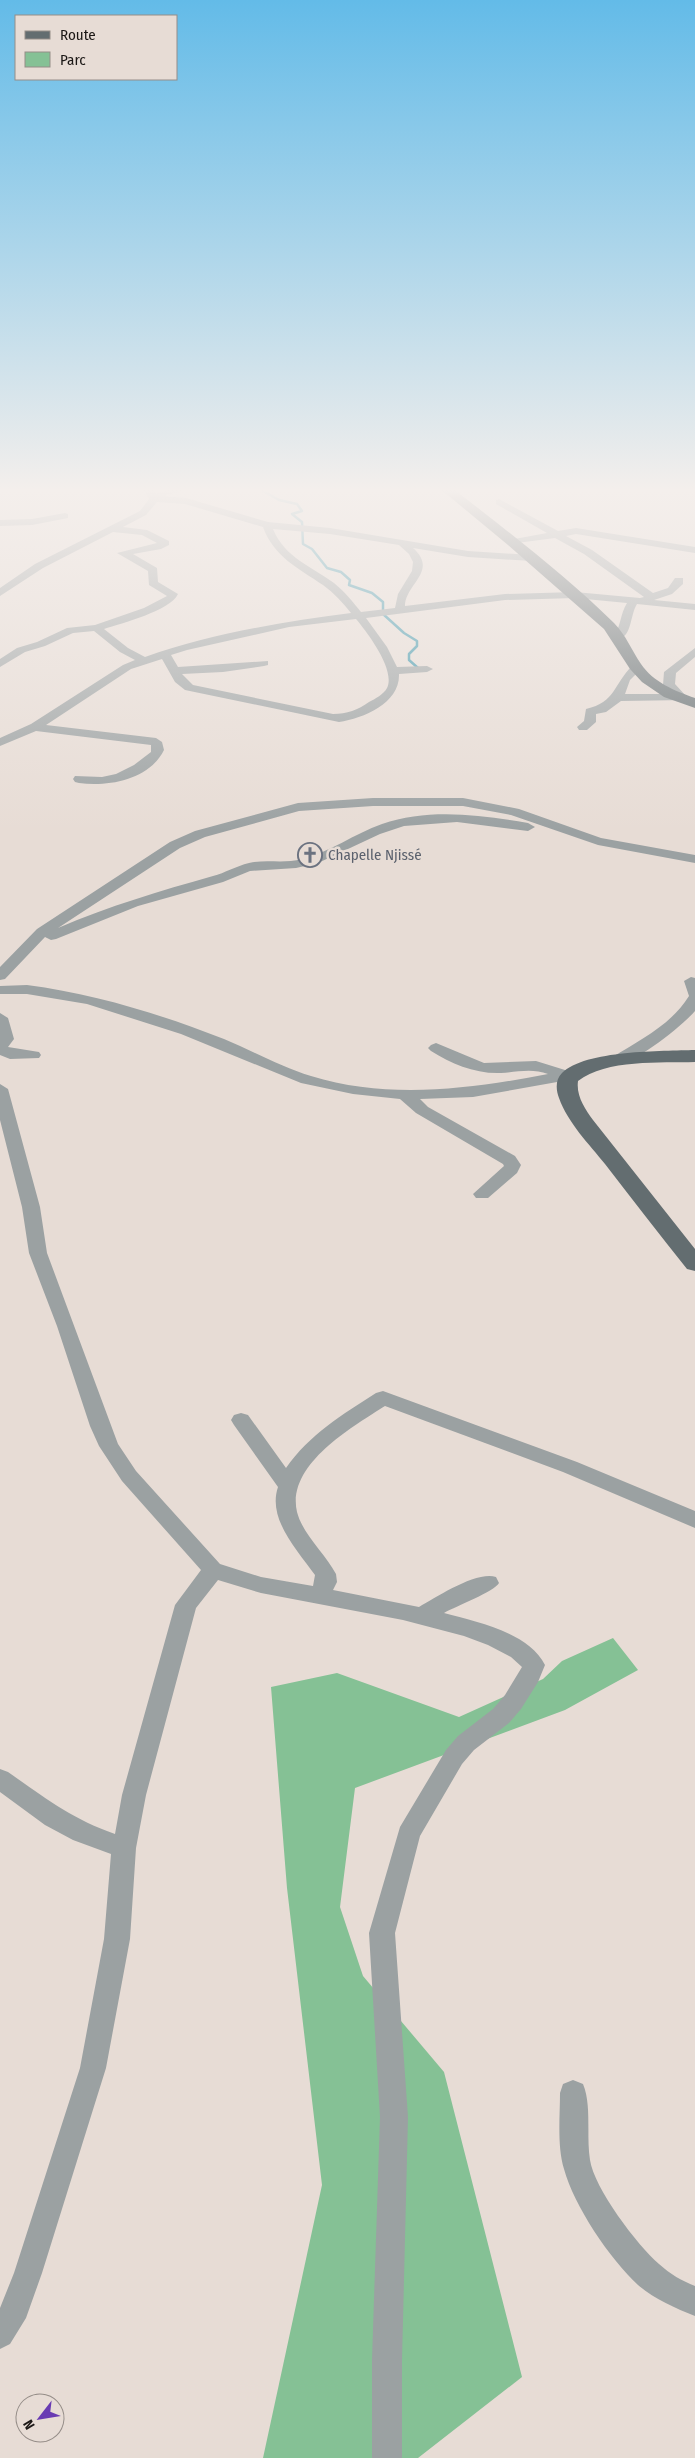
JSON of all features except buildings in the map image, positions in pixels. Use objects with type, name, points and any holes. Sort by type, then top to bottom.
[{"type":"main road","points":[[582,602],[619,636],[636,668],[658,686],[689,701]]},
{"type":"main road","points":[[695,1056],[617,1061],[568,1075],[566,1088],[577,1112],[611,1159],[695,1264]]},
{"type":"street","points":[[0,664],[21,650],[41,644],[71,630],[96,628],[148,610],[164,602]]},
{"type":"street","points":[[165,654],[184,684],[194,689],[342,719],[370,707],[389,694],[395,683],[394,671],[386,654],[359,615],[346,602]]},
{"type":"street","points":[[400,602],[400,609]]},
{"type":"street","points":[[1,742],[35,727],[117,672],[144,661],[201,643],[283,625],[461,602]]},
{"type":"street","points":[[619,636],[623,631],[627,611],[641,602]]},
{"type":"street","points":[[654,602],[695,608]]},
{"type":"street","points":[[96,628],[124,650],[144,661]]},
{"type":"street","points":[[689,701],[669,685],[670,672],[695,651]]},
{"type":"street","points":[[175,672],[223,669],[264,662]]},
{"type":"street","points":[[583,728],[590,722],[590,712],[602,709],[618,697],[625,679],[636,668]]},
{"type":"street","points":[[394,671],[427,670]]},
{"type":"street","points":[[618,697],[689,701]]},
{"type":"street","points":[[35,727],[156,742],[158,746],[156,754],[121,778],[94,781],[79,779]]},
{"type":"street","points":[[0,976],[42,932],[97,894],[189,838],[275,812],[312,805],[389,801],[463,802],[514,812],[598,840],[695,859]]},
{"type":"street","points":[[26,947],[136,900],[190,884],[219,878],[249,867],[288,865],[314,860],[387,827],[406,822],[470,819],[496,821],[534,828],[634,857],[677,866],[695,864]]},
{"type":"street","points":[[0,990],[37,991],[117,1008],[224,1044],[307,1079],[405,1095],[443,1095],[495,1090],[568,1075]]},
{"type":"street","points":[[617,1061],[677,1021],[692,1007],[695,998]]},
{"type":"street","points":[[0,1018],[6,1039],[0,1048],[10,1054],[33,1055]]},
{"type":"street","points":[[436,1048],[472,1065],[507,1068],[538,1065],[568,1075]]},
{"type":"street","points":[[0,1089],[31,1207],[38,1253],[66,1326],[100,1426],[109,1446],[129,1476],[213,1570],[261,1586],[320,1596],[485,1633],[518,1649],[528,1656],[534,1665],[530,1676],[514,1702],[501,1716],[466,1743],[454,1757],[409,1834],[382,1933],[394,2117],[387,2360],[387,2458]]},
{"type":"street","points":[[405,1095],[422,1110],[509,1160],[513,1165],[511,1169],[482,1194]]},
{"type":"street","points":[[320,1596],[326,1582],[325,1574],[287,1512],[285,1498],[288,1486],[299,1465],[313,1448],[334,1430],[383,1398],[578,1471],[695,1520]]},
{"type":"street","points":[[241,1420],[288,1486]]},
{"type":"street","points":[[0,2334],[11,2318],[28,2273],[93,2068],[117,1939],[124,1848],[134,1795],[186,1605],[213,1570]]},
{"type":"street","points":[[420,1617],[456,1596],[488,1583]]},
{"type":"street","points":[[0,1779],[53,1818],[82,1833],[124,1848]]},
{"type":"street","points":[[573,2093],[575,2152],[578,2171],[595,2205],[640,2266],[649,2275],[666,2287],[695,2300]]},
{"type":"green space","points":[[613,1638],[638,1670],[565,1710],[355,1788],[340,1907],[363,1976],[444,2072],[522,2377],[418,2458],[263,2458],[322,2185],[287,1888],[271,1687],[337,1673],[459,1717],[543,1679],[562,1661]]},
{"type":"waterway","points":[[383,602],[383,614],[404,633],[417,641],[417,646],[409,654],[409,660],[418,668]]},
{"type":"place","name":"Chapelle Njissé","points":[[310,855]]}]
